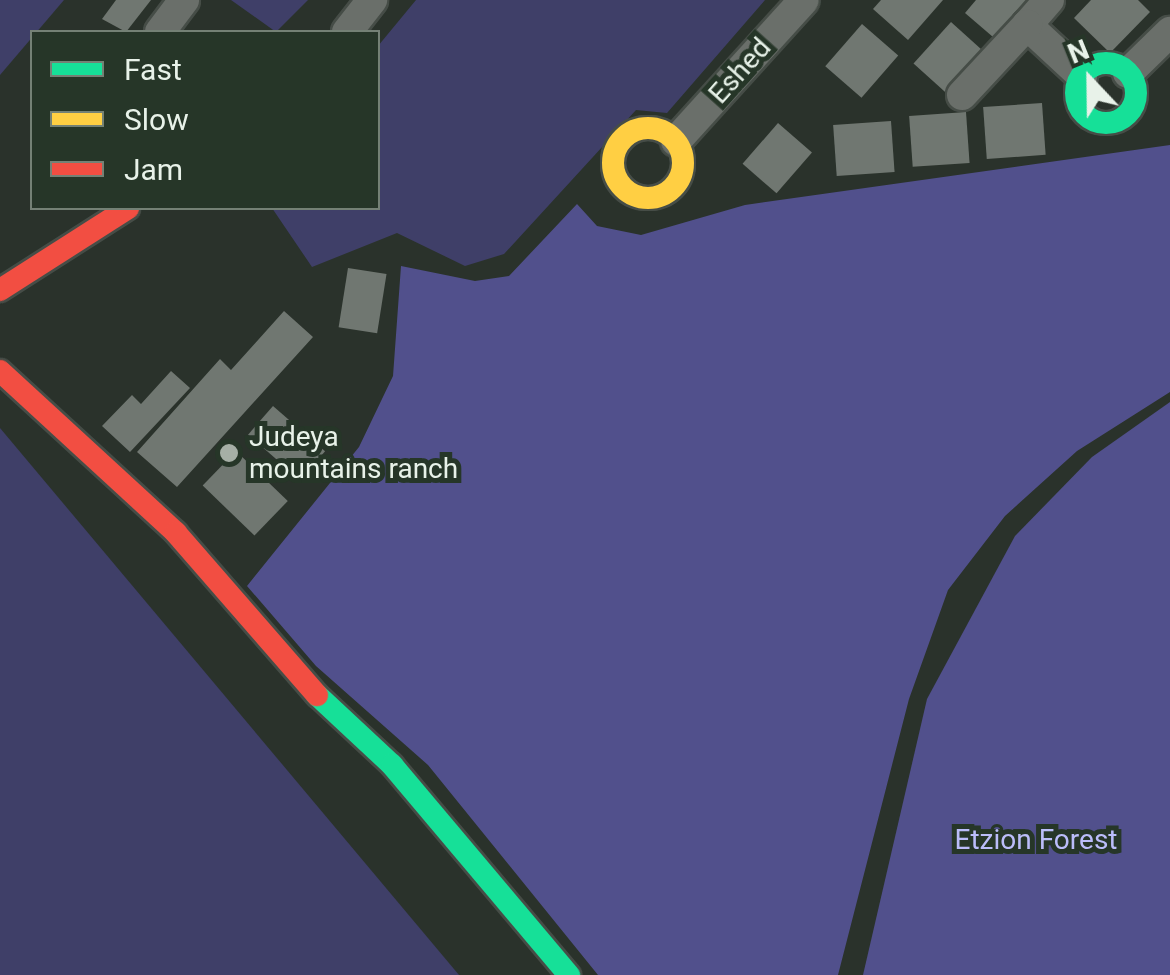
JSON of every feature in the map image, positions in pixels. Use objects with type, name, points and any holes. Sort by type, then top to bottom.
[{"type":"street","points":[[162,30],[184,0]]},
{"type":"street","name":"Eshed","points":[[676,141],[804,0]]},
{"type":"street","points":[[962,95],[1049,0]]},
{"type":"street","points":[[1026,25],[1082,76]]},
{"type":"street","points":[[1128,73],[1170,32]]},
{"type":"street","points":[[1110,64],[1128,73],[1136,90],[1132,109],[1108,123],[1090,118],[1078,104],[1082,76],[1110,64]]},
{"type":"street","points":[[0,290],[125,210]]},
{"type":"street","points":[[0,371],[146,512],[176,533],[292,672],[392,765],[569,975]]},
{"type":"shaded area","points":[[0,0],[64,0],[38,30],[30,30],[30,40],[0,75]]},
{"type":"shaded area","points":[[231,0],[308,0],[278,30]]},
{"type":"shaded area","points":[[416,0],[765,0],[667,113],[636,110],[504,254],[465,266],[397,233],[312,267],[273,210],[380,210],[380,44]]},
{"type":"shaded area","points":[[0,428],[459,975],[0,975]]},
{"type":"green space","points":[[1170,145],[1170,392],[1077,451],[1005,516],[948,590],[909,699],[838,975],[598,975],[428,765],[316,666],[247,586],[359,447],[393,376],[401,266],[475,281],[509,276],[577,204],[597,226],[641,235],[745,205]]},
{"type":"green space","name":"Etzion Forest","points":[[1170,402],[1170,975],[863,975],[927,699],[1015,536],[1092,457]]},
{"type":"building","points":[[116,0],[151,0],[128,30],[102,19]]},
{"type":"building","points":[[881,0],[943,0],[908,40],[873,9]]},
{"type":"building","points":[[976,0],[1034,0],[1000,43],[965,13]]},
{"type":"building","points":[[1091,0],[1138,0],[1150,12],[1110,53],[1074,18]]},
{"type":"building","points":[[951,22],[986,53],[948,95],[914,64]]},
{"type":"building","points":[[862,24],[898,55],[861,98],[825,66]]},
{"type":"building","points":[[1042,103],[1046,155],[987,159],[983,107]]},
{"type":"building","points":[[966,112],[970,163],[913,167],[909,116]]},
{"type":"building","points":[[891,121],[895,172],[837,176],[833,125]]},
{"type":"building","points":[[778,123],[812,153],[777,193],[743,164]]},
{"type":"building","points":[[348,268],[387,274],[377,333],[339,327]]},
{"type":"building","points":[[284,311],[313,337],[177,487],[137,452],[220,359],[231,370]]},
{"type":"building","points":[[171,371],[190,388],[130,452],[102,426],[132,395],[141,404]]},
{"type":"building","points":[[273,406],[325,451],[300,480],[248,435]]},
{"type":"building","points":[[236,451],[288,501],[254,536],[203,486]]},
{"type":"traffic: fast","points":[[1106,63],[1127,72],[1136,93],[1127,114],[1106,123],[1085,114],[1076,93],[1085,72],[1106,63]]},
{"type":"traffic: fast","points":[[317,695],[392,765],[569,975]]},
{"type":"traffic: slow","points":[[648,128],[673,138],[683,163],[673,188],[648,198],[623,188],[613,163],[623,138],[648,128]]},
{"type":"traffic: jam","points":[[0,290],[125,210]]},
{"type":"traffic: jam","points":[[0,371],[176,533],[317,695]]},
{"type":"place","name":"Judeya mountains ranch","points":[[229,453]]}]
